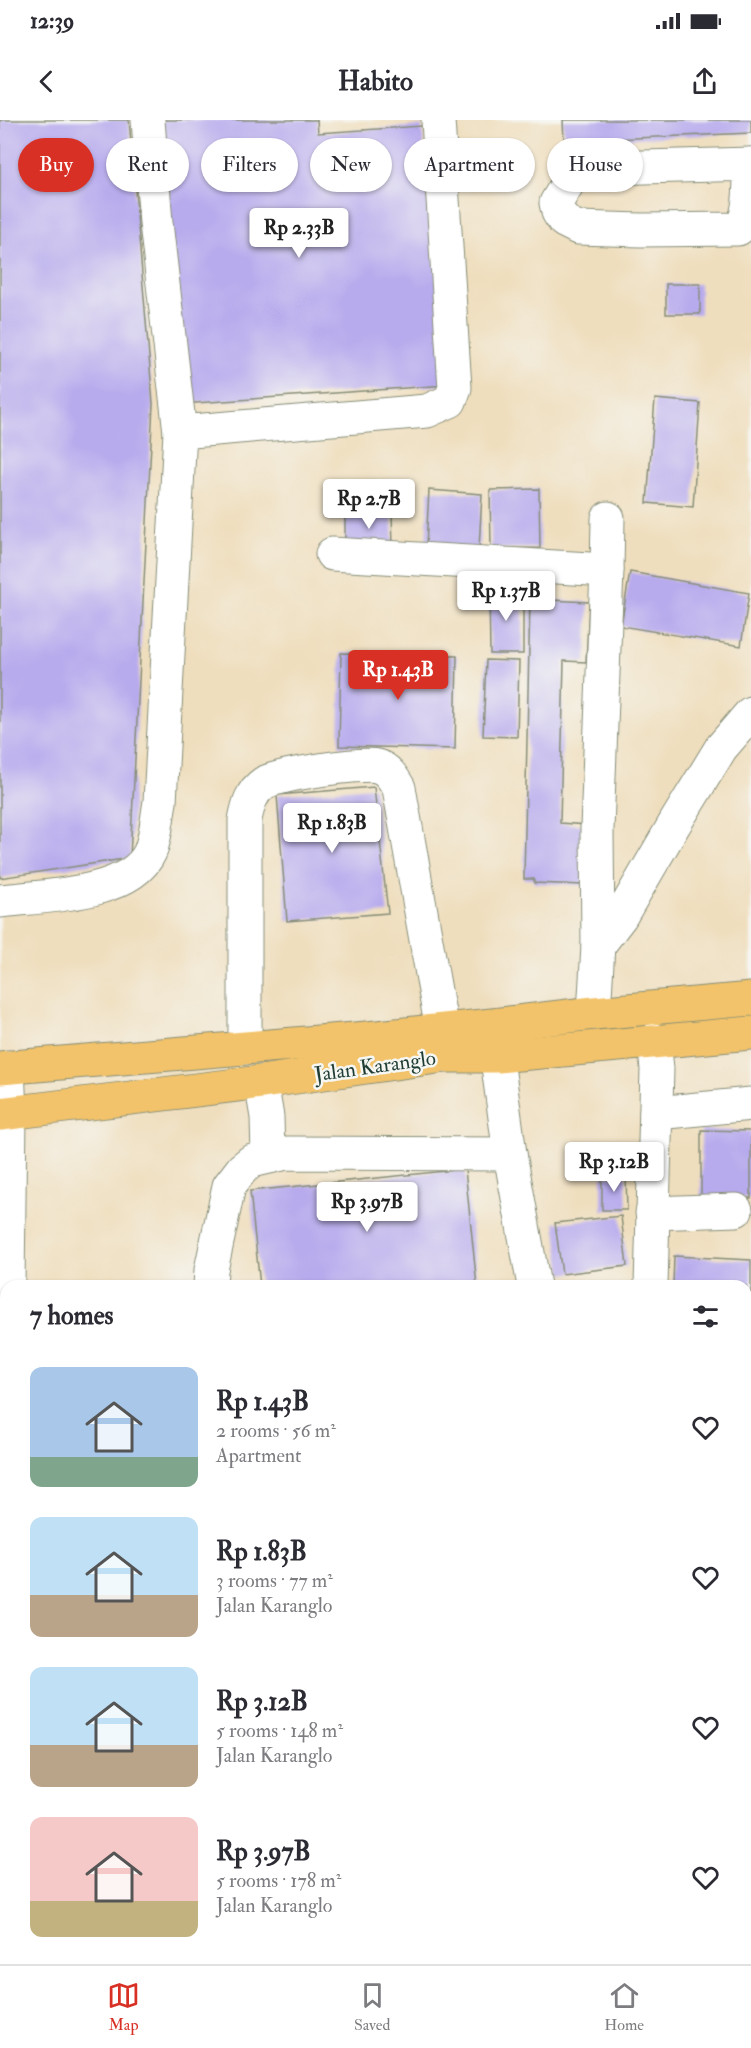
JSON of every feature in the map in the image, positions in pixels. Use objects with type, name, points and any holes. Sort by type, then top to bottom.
[{"type":"highway","name":"Jalan Karanglo","points":[[495,1041],[594,1013],[751,999]]},
{"type":"highway","name":"Jalan Karanglo","points":[[4,1067],[245,1048],[495,1041],[654,1040],[751,1033]]},
{"type":"highway","name":"Jalan Karanglo","points":[[5,1113],[261,1082],[443,1043]]},
{"type":"street","points":[[0,901],[89,891],[110,885],[139,867],[149,853],[154,836],[159,802],[180,432],[156,223],[148,120]]},
{"type":"street","points":[[180,432],[427,411],[450,401],[455,388],[438,120]]},
{"type":"street","points":[[751,164],[748,213],[745,223],[738,229],[578,228],[564,221],[556,206],[572,176],[608,168],[751,164]]},
{"type":"street","points":[[594,1013],[598,946],[597,829],[608,518]]},
{"type":"street","points":[[332,554],[607,570]]},
{"type":"street","points":[[598,946],[621,916],[721,748],[751,713]]},
{"type":"street","points":[[245,1048],[245,819],[251,797],[257,789],[272,779],[367,764],[386,769],[399,788],[443,1043]]},
{"type":"street","points":[[651,1280],[657,1069],[654,1040]]},
{"type":"street","points":[[495,1041],[510,1154],[533,1280]]},
{"type":"street","points":[[4,1067],[4,1210],[8,1280]]},
{"type":"street","points":[[261,1082],[267,1117],[268,1156]]},
{"type":"street","points":[[656,1113],[751,1104]]},
{"type":"street","points":[[210,1280],[210,1270],[229,1186],[242,1169],[252,1161],[287,1152],[510,1154]]},
{"type":"street","points":[[652,1213],[736,1210]]},
{"type":"building","points":[[0,120],[129,120],[131,138],[106,138],[106,192],[135,192],[153,404],[130,858],[0,878]]},
{"type":"building","points":[[155,120],[317,120],[318,133],[422,126],[423,138],[404,138],[404,192],[428,192],[447,385],[181,404],[162,192],[189,192],[189,138],[157,138]]},
{"type":"building","points":[[563,120],[751,120],[751,133],[634,138],[564,138]]},
{"type":"building","points":[[666,284],[700,284],[700,314],[666,314]]},
{"type":"building","points":[[655,399],[700,403],[693,507],[647,503]]},
{"type":"building","points":[[539,489],[540,548],[491,549],[490,490]]},
{"type":"building","points":[[429,490],[482,494],[479,549],[426,546]]},
{"type":"building","points":[[345,511],[392,511],[393,549],[345,550]]},
{"type":"building","points":[[630,572],[749,593],[741,646],[621,626]]},
{"type":"building","points":[[489,590],[523,590],[523,654],[490,654]]},
{"type":"building","points":[[530,599],[589,602],[586,662],[564,661],[560,823],[587,825],[584,885],[534,883],[534,879],[524,879]]},
{"type":"building","points":[[341,653],[457,656],[455,749],[339,746]]},
{"type":"building","points":[[486,660],[519,661],[517,737],[483,736]]},
{"type":"building","points":[[374,787],[388,913],[287,921],[277,795]]},
{"type":"building","points":[[701,1130],[751,1131],[751,1198],[701,1198]]},
{"type":"building","points":[[465,1169],[476,1280],[259,1280],[250,1191]]},
{"type":"building","points":[[602,1176],[626,1176],[627,1210],[602,1210]]},
{"type":"building","points":[[621,1216],[627,1266],[562,1274],[555,1223]]},
{"type":"building","points":[[674,1256],[751,1260],[751,1280],[673,1280]]}]
